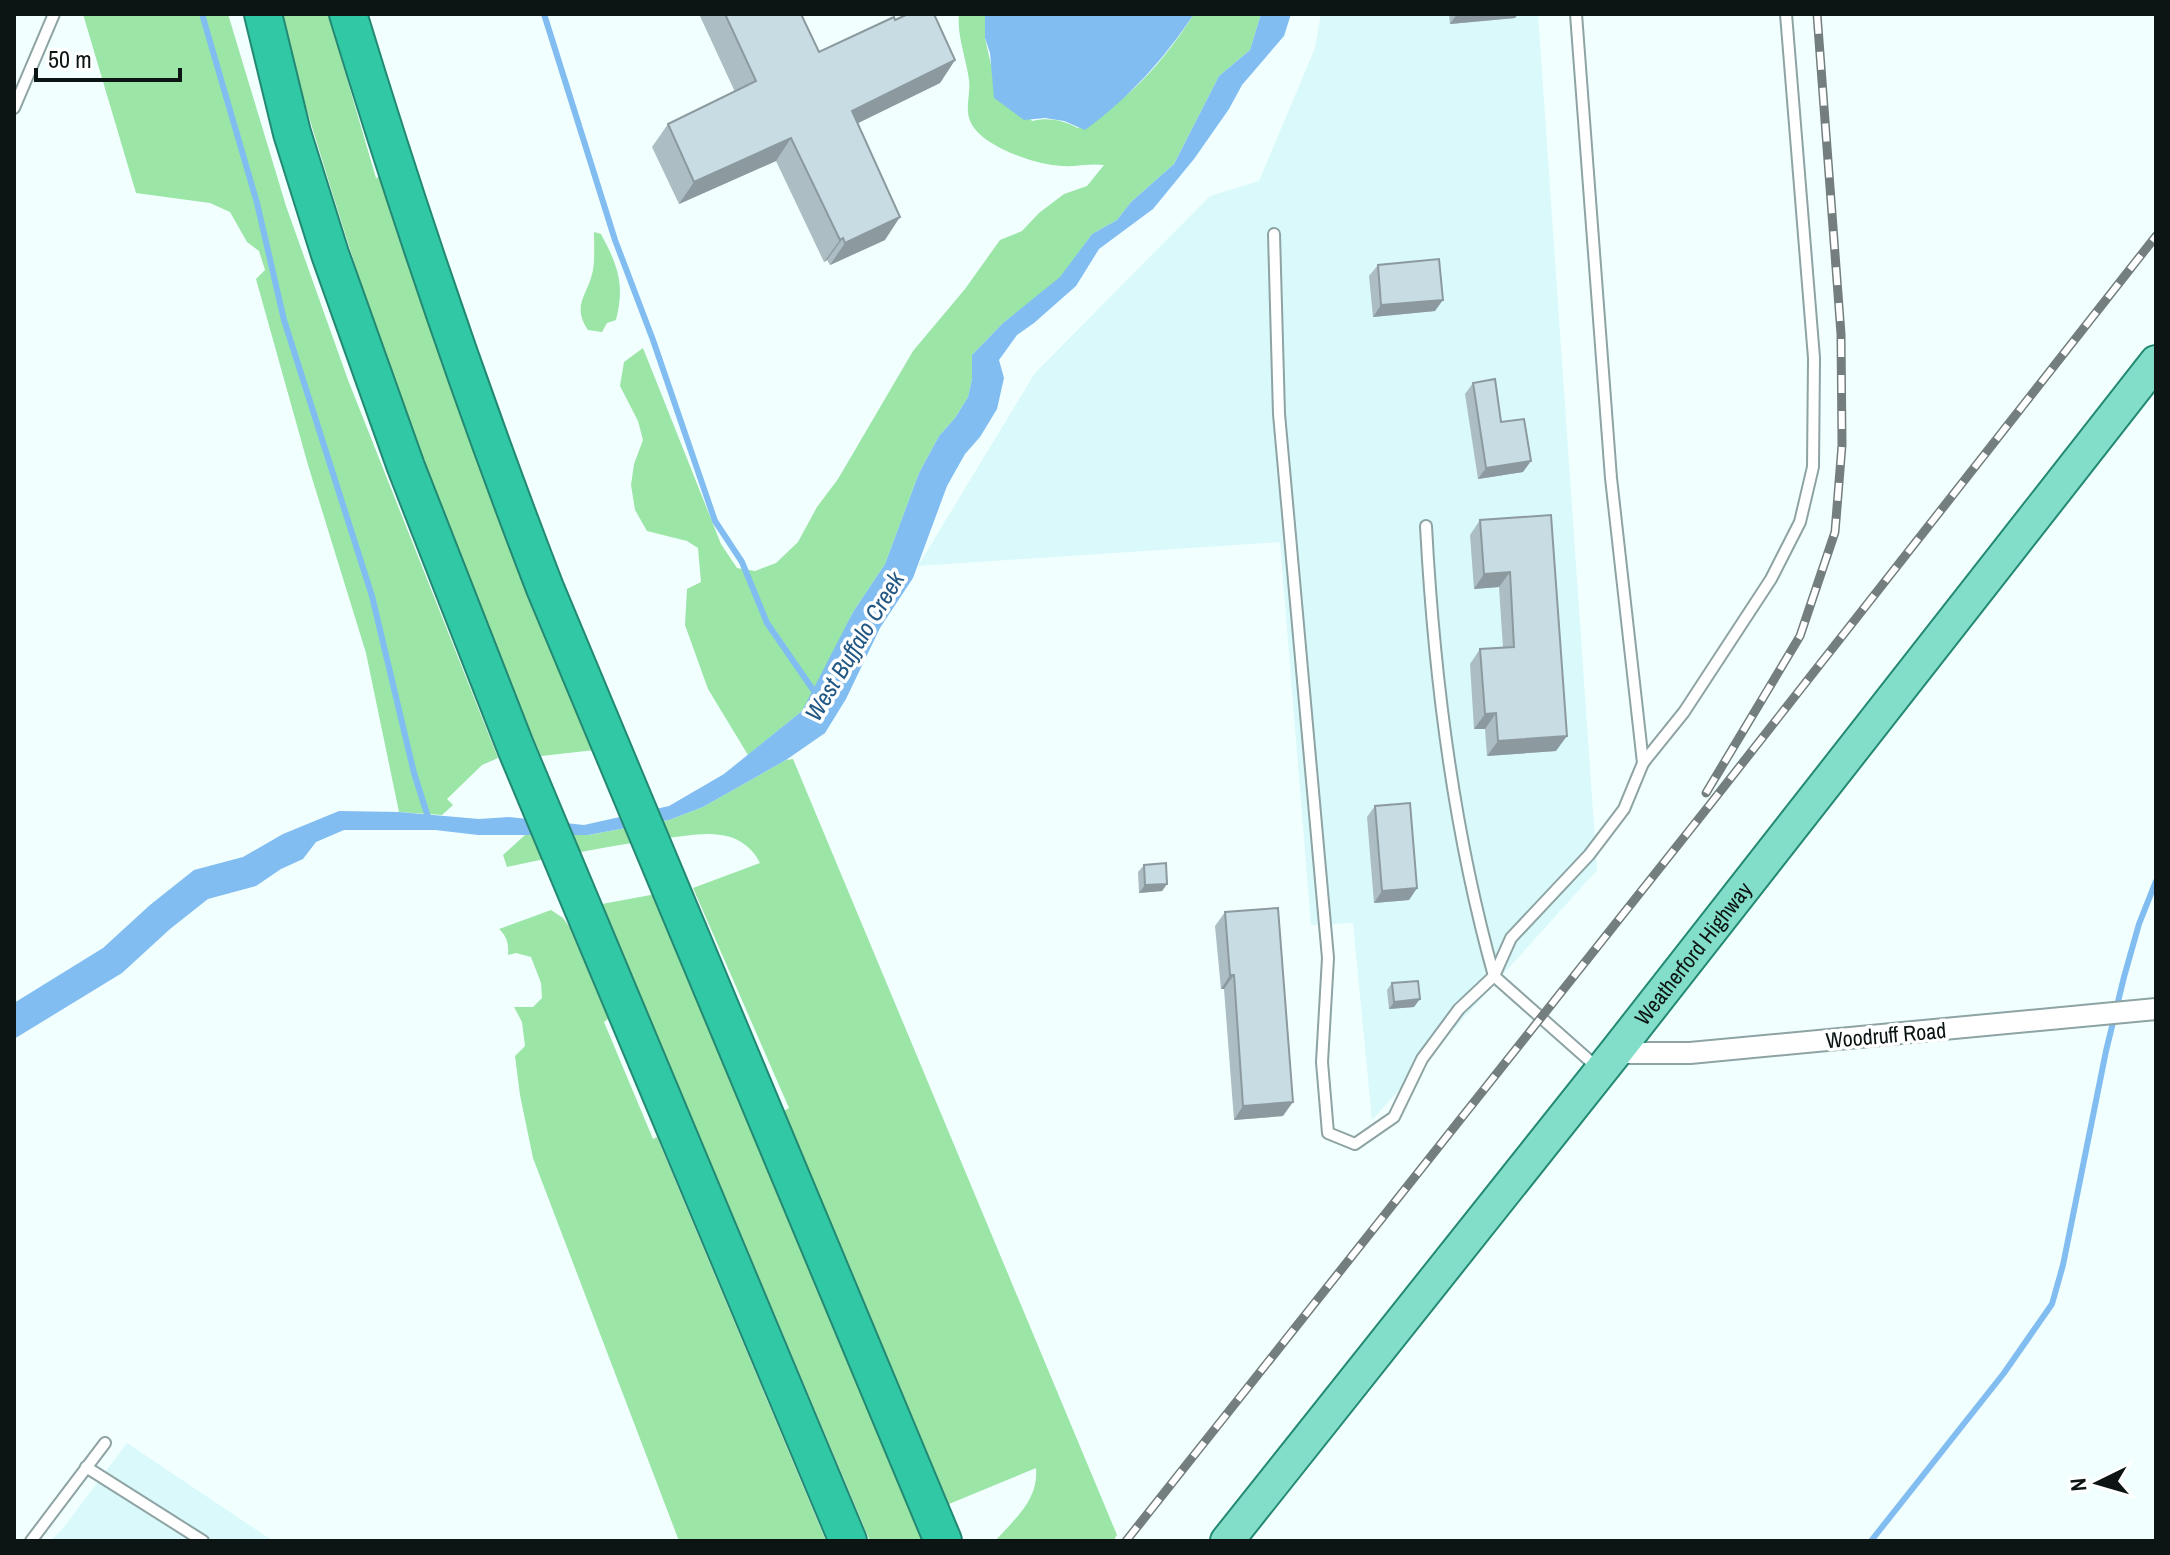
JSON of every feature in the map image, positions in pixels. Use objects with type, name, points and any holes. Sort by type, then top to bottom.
[{"type":"highway","points":[[244,14],[292,133]]},
{"type":"highway","points":[[263,14],[292,133],[330,254],[406,467],[516,748],[848,1541]]},
{"type":"highway","points":[[348,14],[390,151],[493,453],[614,755],[942,1537]]},
{"type":"highway","points":[[365,14],[390,151]]},
{"type":"main road","name":"Weatherford Highway","points":[[1227,1541],[1608,1062],[2156,362]]},
{"type":"street","name":"Woodruff Road","points":[[1608,1062],[2156,1009]]},
{"type":"lane","points":[[14,108],[54,14]]},
{"type":"lane","points":[[1576,14],[1611,478],[1643,763]]},
{"type":"lane","points":[[1274,234],[1279,414],[1328,958],[1322,1062],[1328,1133],[1355,1144],[1394,1117],[1422,1059],[1459,1009],[1494,976],[1511,938],[1589,855],[1624,809],[1643,763],[1684,712],[1771,579],[1800,522],[1813,467],[1814,358],[1786,14]]},
{"type":"lane","points":[[1426,526],[1431,621],[1452,779],[1476,911],[1494,976],[1608,1062]]},
{"type":"lane","points":[[31,1541],[105,1443]]},
{"type":"lane","points":[[86,1467],[203,1541]]},
{"type":"shaded area","points":[[1321,14],[1538,14],[1597,870],[1372,1120],[1353,923],[1311,925],[1280,542],[918,566],[1035,373],[1210,196],[1259,181],[1315,48]]},
{"type":"shaded area","points":[[127,1443],[273,1541],[51,1541]]},
{"type":"green space","points":[[83,14],[228,14],[286,206],[348,380],[498,758],[482,765],[447,799],[453,805],[442,815],[399,812],[366,653],[308,465],[256,279],[265,270],[259,251],[247,242],[230,212],[210,203],[136,193]]},
{"type":"green space","points":[[278,14],[328,14],[376,178],[382,176],[595,750],[541,756],[463,566],[391,373]]},
{"type":"green space","points":[[959,14],[985,14],[985,38],[991,65],[1032,121],[1055,120],[1078,128],[1118,102],[1139,83],[1165,55],[1194,14],[1261,14],[1250,50],[1219,76],[1174,164],[1131,202],[1117,220],[1092,234],[1060,278],[1003,323],[972,355],[968,397],[939,436],[919,473],[885,564],[853,612],[818,684],[802,711],[748,755],[708,689],[685,625],[687,589],[701,582],[698,548],[687,541],[647,531],[635,510],[631,485],[634,464],[643,440],[638,421],[620,386],[624,362],[643,348],[721,544],[737,568],[755,571],[776,563],[798,542],[913,351],[965,289],[1000,240],[1022,231],[1064,194],[1087,186],[1104,165],[1062,166],[1038,162],[998,147],[977,132],[968,112],[969,80],[960,39]]},
{"type":"green space","points":[[594,232],[601,234],[607,245],[620,285],[616,320],[607,323],[602,332],[588,330],[581,313],[582,300],[593,270]]},
{"type":"green space","points":[[793,759],[1117,1535],[1113,1541],[995,1541],[1030,1499],[1036,1468],[949,1504],[784,1111],[789,1108],[693,888],[760,863],[753,853],[733,838],[698,834],[507,867],[503,855],[525,835],[588,835],[669,820],[703,807],[786,760]]},
{"type":"green space","points":[[656,894],[925,1533],[919,1541],[870,1541],[602,904]]},
{"type":"green space","points":[[551,910],[563,918],[570,928],[608,1019],[604,1022],[653,1139],[657,1137],[826,1541],[679,1541],[533,1158],[520,1095],[515,1056],[525,1046],[522,1022],[514,1007],[533,1007],[542,998],[541,983],[531,957],[516,953],[508,955],[507,941],[499,929]]},
{"type":"water","points":[[985,14],[1194,14],[1145,77],[1085,130],[1064,121],[1045,118],[1024,120],[994,98],[990,53],[985,38]]},
{"type":"water","name":"West Buffalo Creek","points":[[1261,14],[1291,14],[1284,36],[1242,85],[1194,159],[1153,209],[1099,249],[1076,286],[1017,335],[999,360],[1004,378],[997,409],[947,486],[913,578],[880,628],[846,699],[825,733],[786,760],[703,807],[669,820],[588,835],[344,830],[316,842],[303,859],[256,886],[208,899],[122,973],[14,1039],[14,1003],[103,948],[194,870],[243,857],[283,834],[339,811],[399,812],[479,819],[509,817],[584,825],[669,806],[724,774],[802,711],[853,612],[885,564],[919,473],[939,436],[968,397],[972,355],[1003,323],[1060,277],[1092,234],[1117,220],[1131,202],[1174,164],[1219,76],[1250,50]]},
{"type":"building","points":[[725,14],[801,14],[819,52],[894,17],[895,20],[908,14],[934,14],[955,60],[852,111],[900,217],[845,243],[843,238],[840,240],[791,138],[694,182],[668,124],[756,81]]},
{"type":"building","points":[[1439,259],[1443,300],[1381,305],[1378,265]]},
{"type":"building","points":[[1495,379],[1501,422],[1524,419],[1531,461],[1486,468],[1473,383]]},
{"type":"building","points":[[1551,515],[1567,736],[1498,741],[1496,713],[1485,714],[1480,649],[1514,647],[1510,572],[1484,574],[1480,520]]},
{"type":"building","points":[[1410,803],[1417,888],[1382,891],[1375,806]]},
{"type":"building","points":[[1166,863],[1167,884],[1145,885],[1144,865]]},
{"type":"building","points":[[1278,908],[1293,1102],[1243,1106],[1234,975],[1230,975],[1225,912]]},
{"type":"building","points":[[1418,981],[1420,999],[1394,1002],[1392,983]]},
{"type":"waterway","points":[[202,14],[257,203],[284,320],[372,596],[414,773],[428,817]]},
{"type":"waterway","name":"West Buffalo Creek","points":[[544,14],[615,240],[715,521],[742,562],[767,623],[818,697]]},
{"type":"waterway","points":[[1871,1541],[2004,1373],[2052,1304],[2124,977],[2139,924],[2156,881]]},
{"type":"railway","points":[[1706,793],[1800,636],[1835,532],[1842,445],[1841,334],[1817,14]]},
{"type":"railway","points":[[1126,1541],[2156,236]]}]
